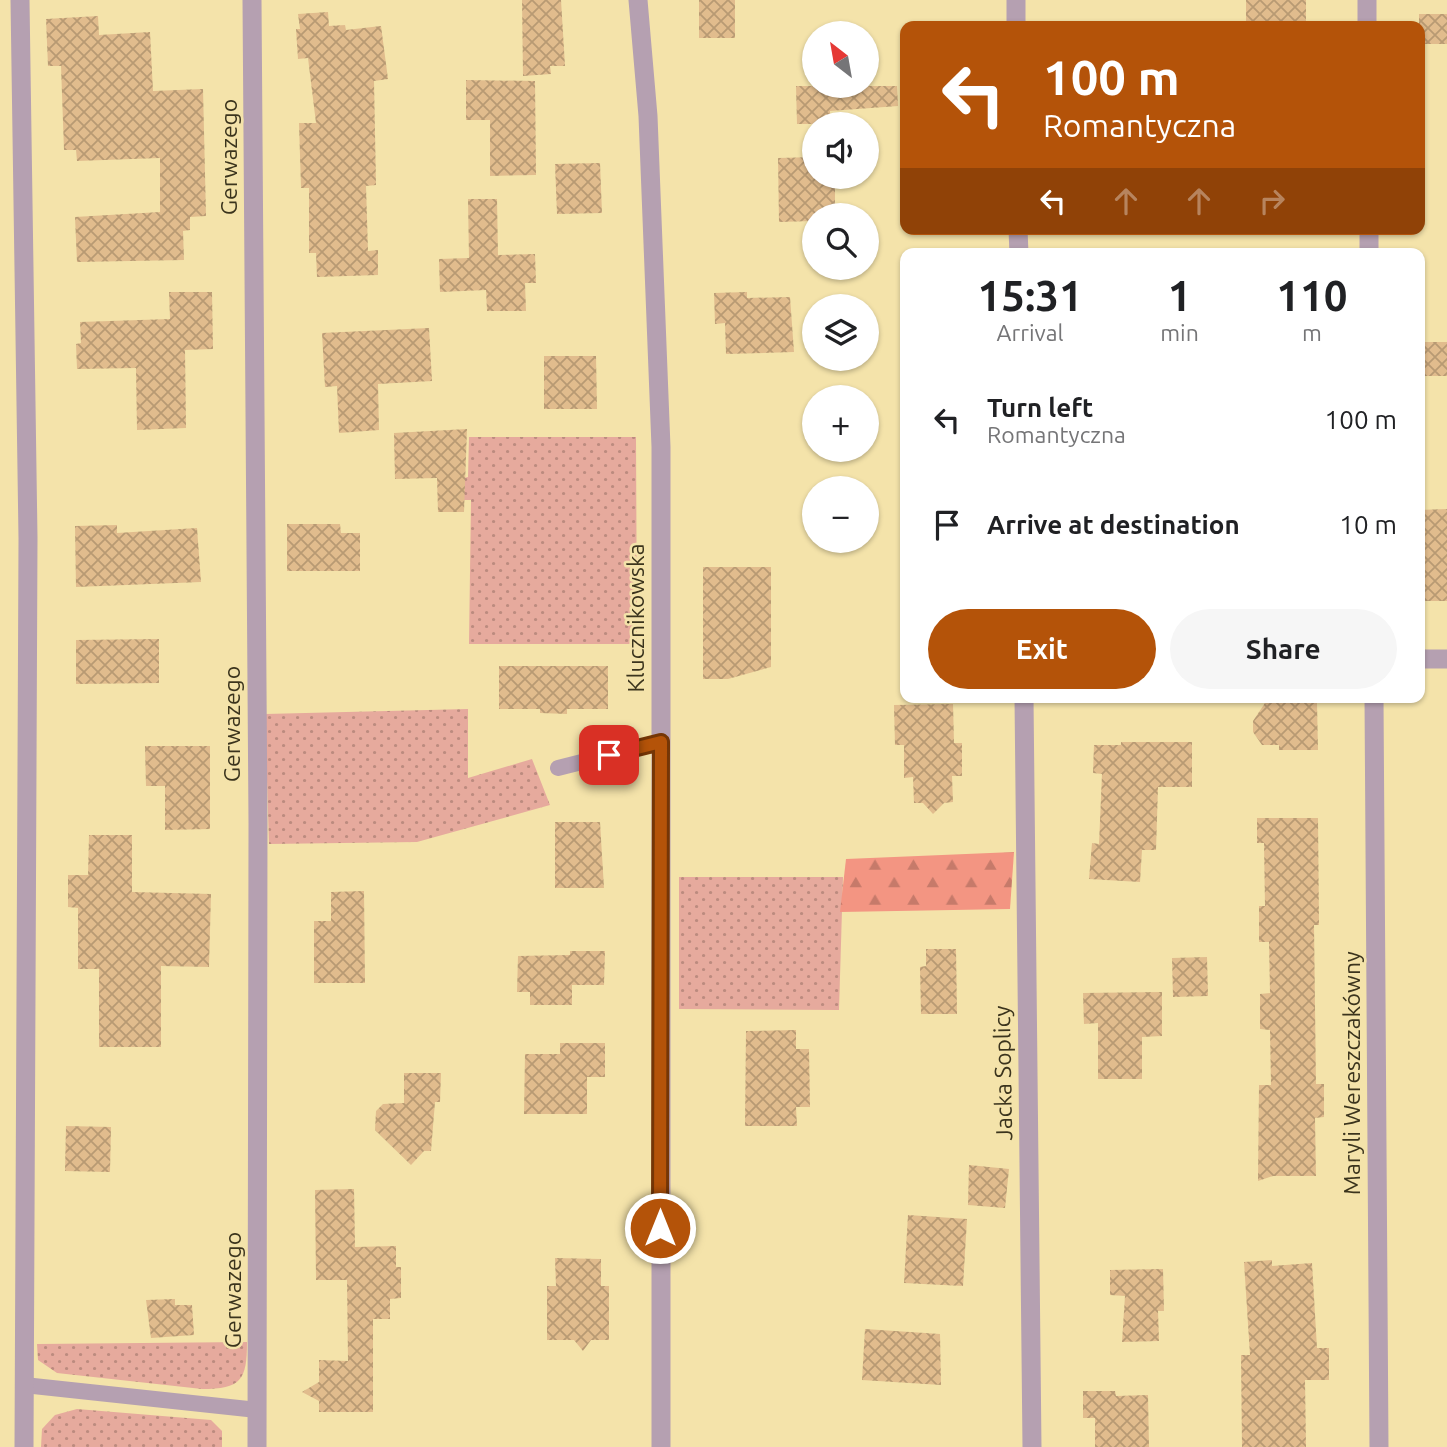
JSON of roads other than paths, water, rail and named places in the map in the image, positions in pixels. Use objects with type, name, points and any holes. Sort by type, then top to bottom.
[{"type":"street","points":[[20,0],[28,538],[24,1447]]},
{"type":"street","name":"Gerwazego","points":[[252,0],[257,1447]]},
{"type":"street","name":"Klucznikowska","points":[[638,0],[648,116],[661,447],[660,1447]]},
{"type":"street","points":[[1016,0],[1016,21]]},
{"type":"street","points":[[1367,0],[1367,21]]},
{"type":"street","points":[[1425,659],[1447,659]]},
{"type":"street","name":"Jacka Soplicy","points":[[1024,703],[1032,1447]]},
{"type":"street","name":"Maryli Wereszczakówny","points":[[1374,703],[1379,1447]]},
{"type":"lane","points":[[558,768],[661,742]]},
{"type":"lane","points":[[24,1385],[257,1410]]}]
